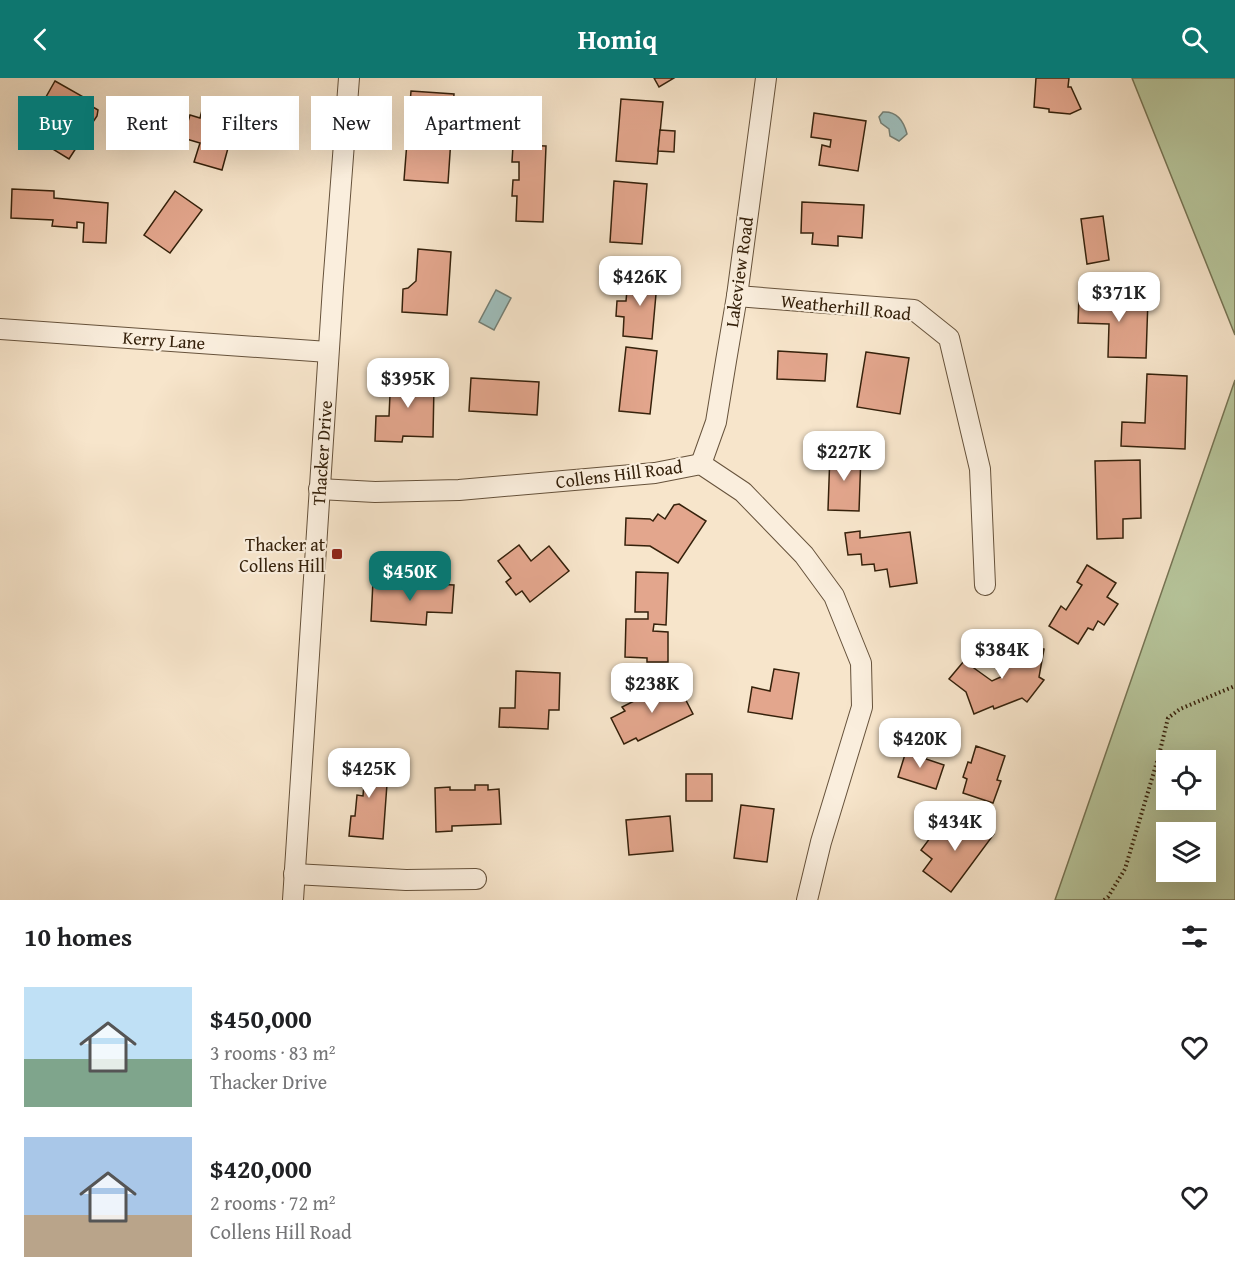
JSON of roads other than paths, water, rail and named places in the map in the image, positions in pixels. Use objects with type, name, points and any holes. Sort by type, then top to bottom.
[{"type":"street","name":"Thacker Drive","points":[[292,900],[328,352],[349,78]]},
{"type":"street","name":"Lakeview Road","points":[[701,464],[716,422],[737,296],[766,78]]},
{"type":"street","name":"Weatherhill Road","points":[[737,296],[914,310],[949,338],[980,469],[985,585]]},
{"type":"street","name":"Kerry Lane","points":[[0,329],[328,352]]},
{"type":"street","name":"Collens Hill Road","points":[[319,489],[375,492],[459,490],[655,473],[701,464],[743,492],[804,555],[834,596],[861,663],[862,707],[821,842],[807,900]]},
{"type":"street","points":[[294,874],[406,880],[476,879]]},
{"type":"water","points":[[883,112],[896,115],[904,125],[907,134],[899,141],[890,136],[889,129],[881,123],[879,117]]},
{"type":"water","points":[[496,290],[511,298],[494,330],[479,322]]},
{"type":"place","name":"Thacker at Collens Hill","points":[[337,554]]}]
